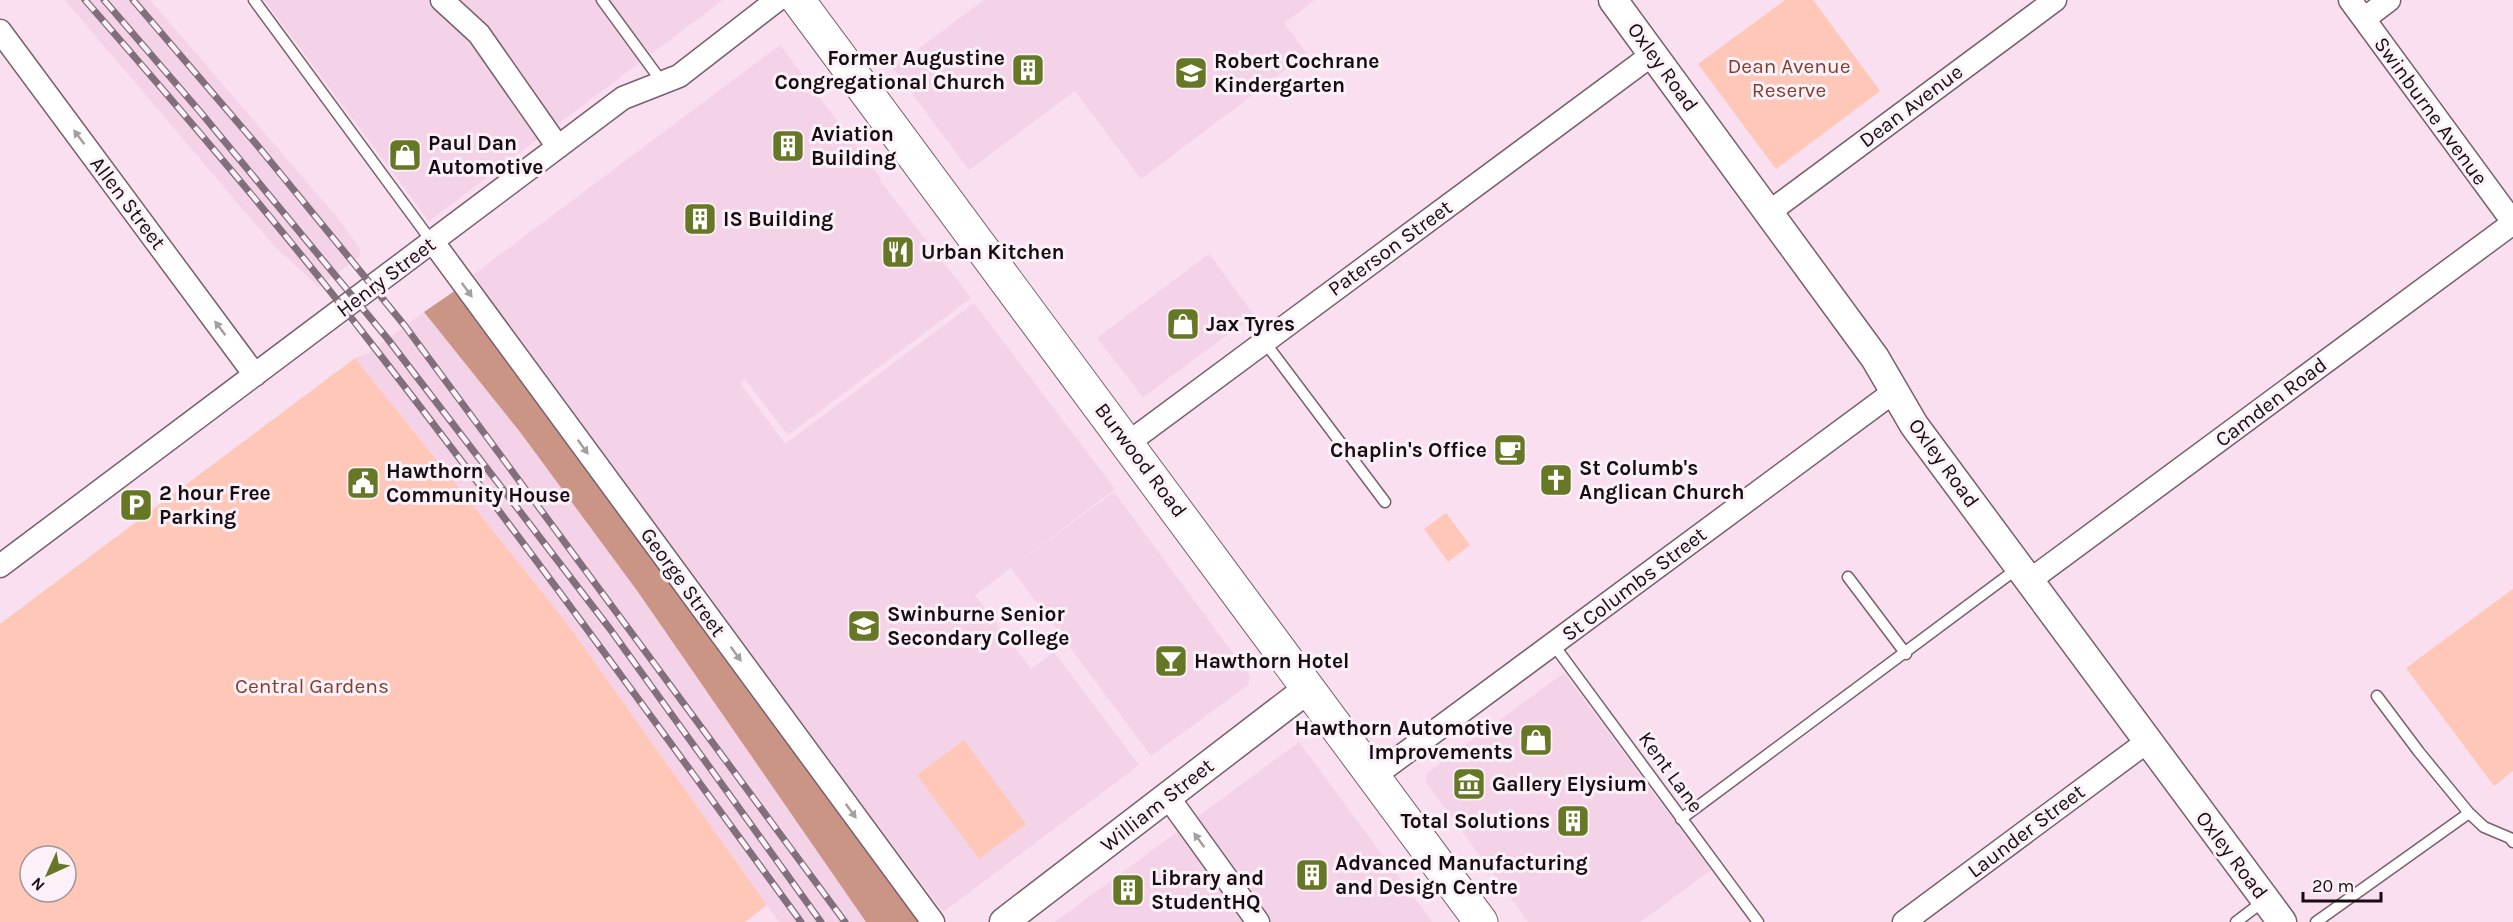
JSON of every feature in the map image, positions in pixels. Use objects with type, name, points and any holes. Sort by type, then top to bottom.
[{"type":"main road","name":"Burwood Road","points":[[798,0],[1481,922]]},
{"type":"street","points":[[442,0],[479,34],[558,147]]},
{"type":"street","name":"Henry Street","points":[[3,558],[255,375],[623,98],[679,76],[777,0]]},
{"type":"street","name":"Oxley Road","points":[[1613,0],[1875,358],[1914,424],[2274,911]]},
{"type":"street","name":"Dean Avenue","points":[[1768,213],[2055,0]]},
{"type":"street","name":"Swinburne Avenue","points":[[2350,0],[2513,222]]},
{"type":"street","points":[[2364,19],[2389,0]]},
{"type":"street","name":"Allen Street","points":[[0,32],[255,375]]},
{"type":"street","name":"Paterson Street","points":[[1128,443],[1653,54]]},
{"type":"street","name":"Camden Road","points":[[2024,574],[2513,222]]},
{"type":"street","name":"George Street","points":[[433,242],[933,922]]},
{"type":"street","name":"St Columbs Street","points":[[1373,777],[1895,391]]},
{"type":"street","name":"William Street","points":[[1004,922],[1309,688]]},
{"type":"street","name":"Launder Street","points":[[1904,922],[2148,741]]},
{"type":"street","points":[[1168,796],[1257,922]]},
{"type":"lane","points":[[254,0],[433,242]]},
{"type":"lane","points":[[602,0],[662,82]]},
{"type":"lane","points":[[1264,341],[1385,502]]},
{"type":"lane","points":[[1681,819],[1906,654],[2024,574]]},
{"type":"lane","points":[[1848,577],[1906,654]]},
{"type":"lane","name":"Kent Lane","points":[[1553,644],[1758,922]]},
{"type":"lane","points":[[2377,696],[2469,813],[2484,827],[2510,837],[2513,842]]},
{"type":"lane","points":[[2316,922],[2469,813]]},
{"type":"lane","points":[[2236,922],[2274,911]]},
{"type":"shaded area","points":[[65,0],[150,0],[336,216],[359,247],[360,256],[319,287],[275,247]]},
{"type":"shaded area","points":[[264,0],[723,0],[429,221]]},
{"type":"shaded area","points":[[984,0],[1315,0],[1284,23],[1307,54],[1141,179],[1075,91],[969,170],[893,68]]},
{"type":"shaded area","points":[[780,45],[881,179],[880,181],[971,298],[788,435],[745,379],[740,383],[785,444],[974,303],[1115,489],[975,595],[1031,669],[1054,652],[1139,765],[943,912],[469,278]]},
{"type":"shaded area","name":"Jax Tyres","points":[[1209,254],[1254,315],[1143,397],[1097,338]]},
{"type":"shaded area","points":[[459,288],[921,919],[917,922],[866,922],[638,592],[520,432],[424,312]]},
{"type":"shaded area","points":[[424,312],[520,432],[638,592],[866,922],[779,922],[566,622],[355,358],[370,352]]},
{"type":"shaded area","points":[[1114,492],[1250,676],[1248,685],[1151,756],[1011,568]]},
{"type":"shaded area","points":[[1564,673],[1711,870],[1640,922],[1528,922],[1426,782],[1427,773]]},
{"type":"shaded area","name":"Advanced Manufacturing and Design Centre","points":[[1299,742],[1432,922],[1055,922]]},
{"type":"green space","name":"Dean Avenue Reserve","points":[[1785,0],[1813,0],[1880,91],[1776,169],[1698,64]]},
{"type":"green space","name":"Central Gardens","points":[[355,358],[566,622],[767,905],[745,922],[0,922],[0,624]]},
{"type":"green space","points":[[1446,513],[1470,545],[1448,562],[1424,529]]},
{"type":"green space","points":[[2513,589],[2513,771],[2494,786],[2406,668]]},
{"type":"green space","points":[[964,740],[1026,824],[979,859],[917,775]]},
{"type":"railway","points":[[85,0],[232,171],[374,347],[537,561],[801,922]]},
{"type":"railway","points":[[104,0],[202,114],[387,338],[610,629],[821,922]]},
{"type":"railway","points":[[133,0],[257,145],[405,326],[845,922]]},
{"type":"place","name":"Former Augustine Congregational Church","points":[[1028,70]]},
{"type":"place","name":"Robert Cochrane Kindergarten","points":[[1191,73]]},
{"type":"place","name":"Aviation Building","points":[[788,146]]},
{"type":"place","name":"Paul Dan Automotive","points":[[405,155]]},
{"type":"place","name":"IS Building","points":[[700,219]]},
{"type":"place","name":"Urban Kitchen","points":[[898,252]]},
{"type":"place","name":"Jax Tyres","points":[[1183,324]]},
{"type":"place","name":"Chaplin's Office","points":[[1510,450]]},
{"type":"place","name":"St Columb's Anglican Church","points":[[1556,480]]},
{"type":"place","name":"Hawthorn Community House","points":[[363,483]]},
{"type":"place","name":"2 hour Free Parking","points":[[136,505]]},
{"type":"place","name":"Swinburne Senior Secondary College","points":[[864,626]]},
{"type":"place","name":"Hawthorn Hotel","points":[[1171,661]]},
{"type":"place","name":"Hawthorn Automotive Improvements","points":[[1536,740]]},
{"type":"place","name":"Gallery Elysium","points":[[1469,784]]},
{"type":"place","name":"Total Solutions","points":[[1573,821]]},
{"type":"place","name":"Advanced Manufacturing and Design Centre","points":[[1312,875]]},
{"type":"place","name":"Library and StudentHQ","points":[[1128,890]]}]
